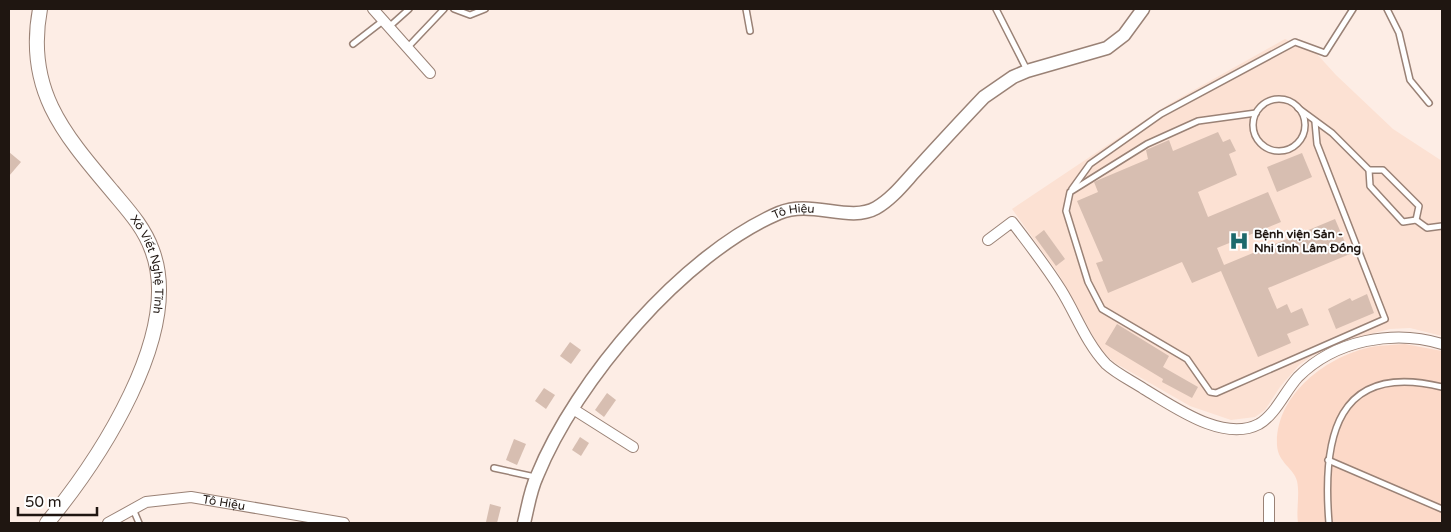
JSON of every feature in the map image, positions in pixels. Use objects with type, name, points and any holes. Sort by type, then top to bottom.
[{"type":"main road","name":"Xô Viết Nghệ Tĩnh","points":[[40,9],[36,28],[36,56],[50,106],[71,143],[139,225],[152,248],[158,282],[158,303],[153,330],[129,397],[90,467],[47,523]]},
{"type":"street","points":[[373,9],[430,73]]},
{"type":"street","name":"Tô Hiệu","points":[[524,523],[536,477],[591,379],[622,341],[680,280],[709,257],[762,222],[787,210],[804,207],[865,213],[875,208],[898,191],[984,97],[1013,77],[1027,71],[1107,48],[1124,35],[1143,9]]},
{"type":"street","points":[[988,240],[1012,222],[1046,266],[1097,353],[1108,366],[1190,416],[1223,427],[1246,428],[1259,424],[1267,417],[1290,386],[1308,369],[1338,351],[1357,343],[1385,337],[1408,336],[1442,344]]},
{"type":"street","points":[[573,409],[633,447]]},
{"type":"street","name":"Tô Hiệu","points":[[108,523],[133,508],[152,501],[192,496],[320,521],[344,523]]},
{"type":"street","points":[[1268,498],[1269,523]]},
{"type":"lane","points":[[353,44],[409,9]]},
{"type":"lane","points":[[408,47],[444,9]]},
{"type":"lane","points":[[454,9],[470,16],[485,9]]},
{"type":"lane","points":[[746,9],[750,30]]},
{"type":"lane","points":[[996,9],[1027,71]]},
{"type":"lane","points":[[1315,122],[1318,144],[1385,319],[1216,393],[1210,392],[1187,359],[1102,309],[1088,282],[1066,211],[1070,192],[1090,164],[1161,114],[1212,86],[1295,42],[1325,53],[1353,9]]},
{"type":"lane","points":[[1387,9],[1399,33],[1410,80],[1430,103]]},
{"type":"lane","points":[[1070,192],[1147,144],[1198,121],[1256,113],[1268,102],[1275,99],[1284,100],[1298,108],[1332,133],[1369,170],[1370,186],[1403,222],[1416,220],[1427,228],[1442,226]]},
{"type":"lane","points":[[1256,113],[1253,129],[1261,144],[1277,152],[1286,151],[1300,141],[1304,133],[1305,124],[1298,108]]},
{"type":"lane","points":[[1369,170],[1383,170],[1419,206],[1416,220]]},
{"type":"lane","points":[[1329,523],[1326,489],[1331,442],[1341,418],[1354,399],[1381,383],[1391,381],[1406,380],[1442,386]]},
{"type":"lane","points":[[1328,460],[1442,509]]},
{"type":"lane","points":[[494,468],[536,477]]},
{"type":"lane","points":[[133,508],[139,523]]},
{"type":"shaded area","name":"Bệnh viện Sản - Nhi tỉnh Lâm Đồng","points":[[1285,39],[1316,53],[1336,75],[1393,129],[1442,161],[1442,336],[1410,328],[1390,329],[1347,340],[1312,356],[1299,365],[1280,387],[1265,410],[1255,417],[1231,420],[1190,406],[1115,363],[1101,350],[1058,273],[1012,209],[1169,104]]},
{"type":"shaded area","points":[[1405,344],[1442,351],[1442,523],[1298,523],[1297,481],[1293,472],[1280,456],[1277,445],[1279,427],[1285,410],[1294,394],[1321,369],[1337,359],[1371,347]]},
{"type":"building","points":[[1218,132],[1223,142],[1230,139],[1236,151],[1229,154],[1237,175],[1198,192],[1208,217],[1268,192],[1281,222],[1217,248],[1224,265],[1335,219],[1350,254],[1268,288],[1277,309],[1287,304],[1291,313],[1302,308],[1309,325],[1287,334],[1291,343],[1258,357],[1221,271],[1192,283],[1182,262],[1108,293],[1096,263],[1103,261],[1077,201],[1098,192],[1094,182],[1148,159],[1146,150],[1169,140],[1173,151]]},
{"type":"building","points":[[9,152],[21,162],[9,176]]},
{"type":"building","points":[[1302,153],[1312,177],[1277,192],[1267,167]]},
{"type":"building","points":[[1044,230],[1065,259],[1056,266],[1035,237]]},
{"type":"building","points":[[1367,294],[1374,313],[1336,329],[1328,309],[1350,298],[1352,301]]},
{"type":"building","points":[[1117,324],[1169,356],[1163,367],[1198,387],[1192,398],[1162,382],[1163,379],[1105,344]]},
{"type":"building","points":[[570,342],[581,350],[571,364],[560,356]]},
{"type":"building","points":[[544,388],[555,395],[546,409],[535,401]]},
{"type":"building","points":[[607,393],[616,400],[604,417],[595,410]]},
{"type":"building","points":[[580,437],[589,443],[581,456],[572,450]]},
{"type":"building","points":[[514,439],[526,444],[517,465],[506,460]]},
{"type":"building","points":[[490,504],[501,507],[497,523],[486,522]]},
{"type":"place","name":"Bệnh viện Sản - Nhi tỉnh Lâm Đồng","points":[[1239,241]]}]
